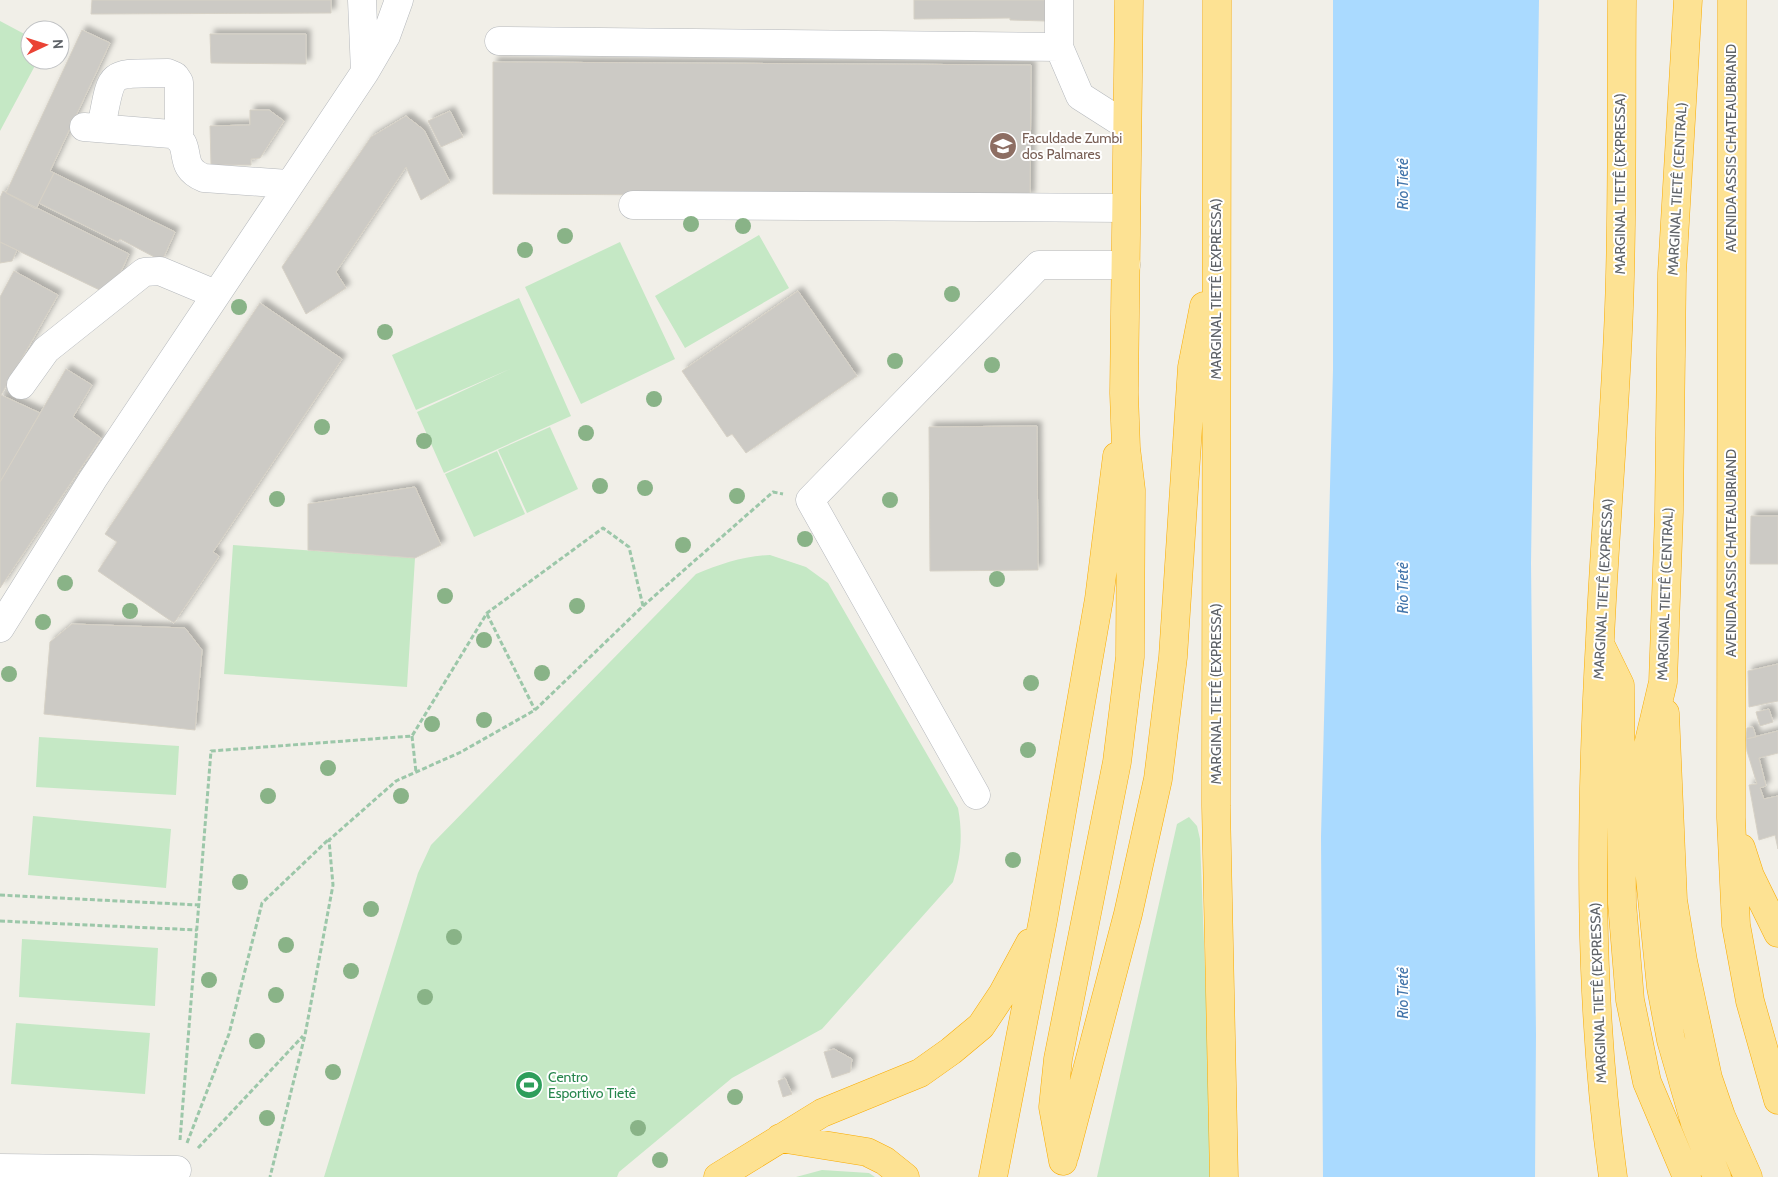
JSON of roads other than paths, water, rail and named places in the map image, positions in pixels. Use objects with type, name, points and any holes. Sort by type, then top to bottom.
[{"type":"highway","points":[[1061,1169],[1053,1107],[1058,1059],[1117,762],[1130,656],[1131,490],[1126,448],[1124,393],[1129,0]]},
{"type":"highway","name":"MARGINAL TIETÊ (EXPRESSA)","points":[[1217,0],[1216,806],[1224,1177]]},
{"type":"highway","name":"MARGINAL TIETÊ (EXPRESSA)","points":[[1612,1177],[1603,1104],[1595,988],[1593,873],[1599,642],[1619,307],[1622,0]]},
{"type":"highway","name":"MARGINAL TIETÊ (CENTRAL)","points":[[1688,0],[1672,273],[1663,682],[1646,754],[1647,848],[1660,987],[1681,1080],[1716,1177]]},
{"type":"highway","name":"AVENIDA ASSIS CHATEAUBRIAND","points":[[1732,0],[1731,818],[1736,925],[1750,1001],[1778,1100]]},
{"type":"highway","points":[[1061,1169],[1128,914],[1158,779],[1174,657],[1192,367],[1216,251]]},
{"type":"highway","points":[[993,1177],[1043,920],[1099,599],[1124,393]]},
{"type":"highway","points":[[1599,642],[1620,685],[1622,903],[1630,1000],[1647,1082],[1687,1177]]},
{"type":"highway","points":[[1663,682],[1670,857],[1673,900],[1682,962],[1708,1078],[1721,1116],[1748,1177]]},
{"type":"highway","points":[[1731,818],[1750,876],[1778,933]]},
{"type":"highway","points":[[718,1177],[822,1113],[920,1073],[952,1051],[981,1026],[1004,993],[1043,920]]},
{"type":"highway","points":[[780,1138],[867,1152],[885,1160],[905,1177]]},
{"type":"lane","points":[[362,0],[364,72]]},
{"type":"lane","points":[[0,628],[93,479],[364,72],[386,36],[399,0]]},
{"type":"lane","points":[[1059,0],[1060,47],[1080,96],[1127,126]]},
{"type":"lane","points":[[499,41],[1060,47]]},
{"type":"lane","points":[[179,137],[179,82],[175,76],[168,73],[122,74],[114,76],[92,128],[171,134],[179,137],[184,143],[187,166],[194,174],[204,178],[288,184]]},
{"type":"lane","points":[[633,205],[1126,208]]},
{"type":"lane","points":[[976,795],[810,500],[1039,265],[1126,264]]},
{"type":"lane","points":[[21,385],[46,350],[144,272],[160,271],[215,294]]},
{"type":"lane","points":[[0,1168],[177,1170]]},
{"type":"water","name":"Rio Tietê","points":[[1333,0],[1539,0],[1531,563],[1536,1035],[1535,1177],[1323,1177],[1321,837],[1333,370]]},
{"type":"place","name":"Faculdade Zumbi dos Palmares","points":[[1003,146]]},
{"type":"place","name":"Centro Esportivo Tietê","points":[[529,1085]]}]
